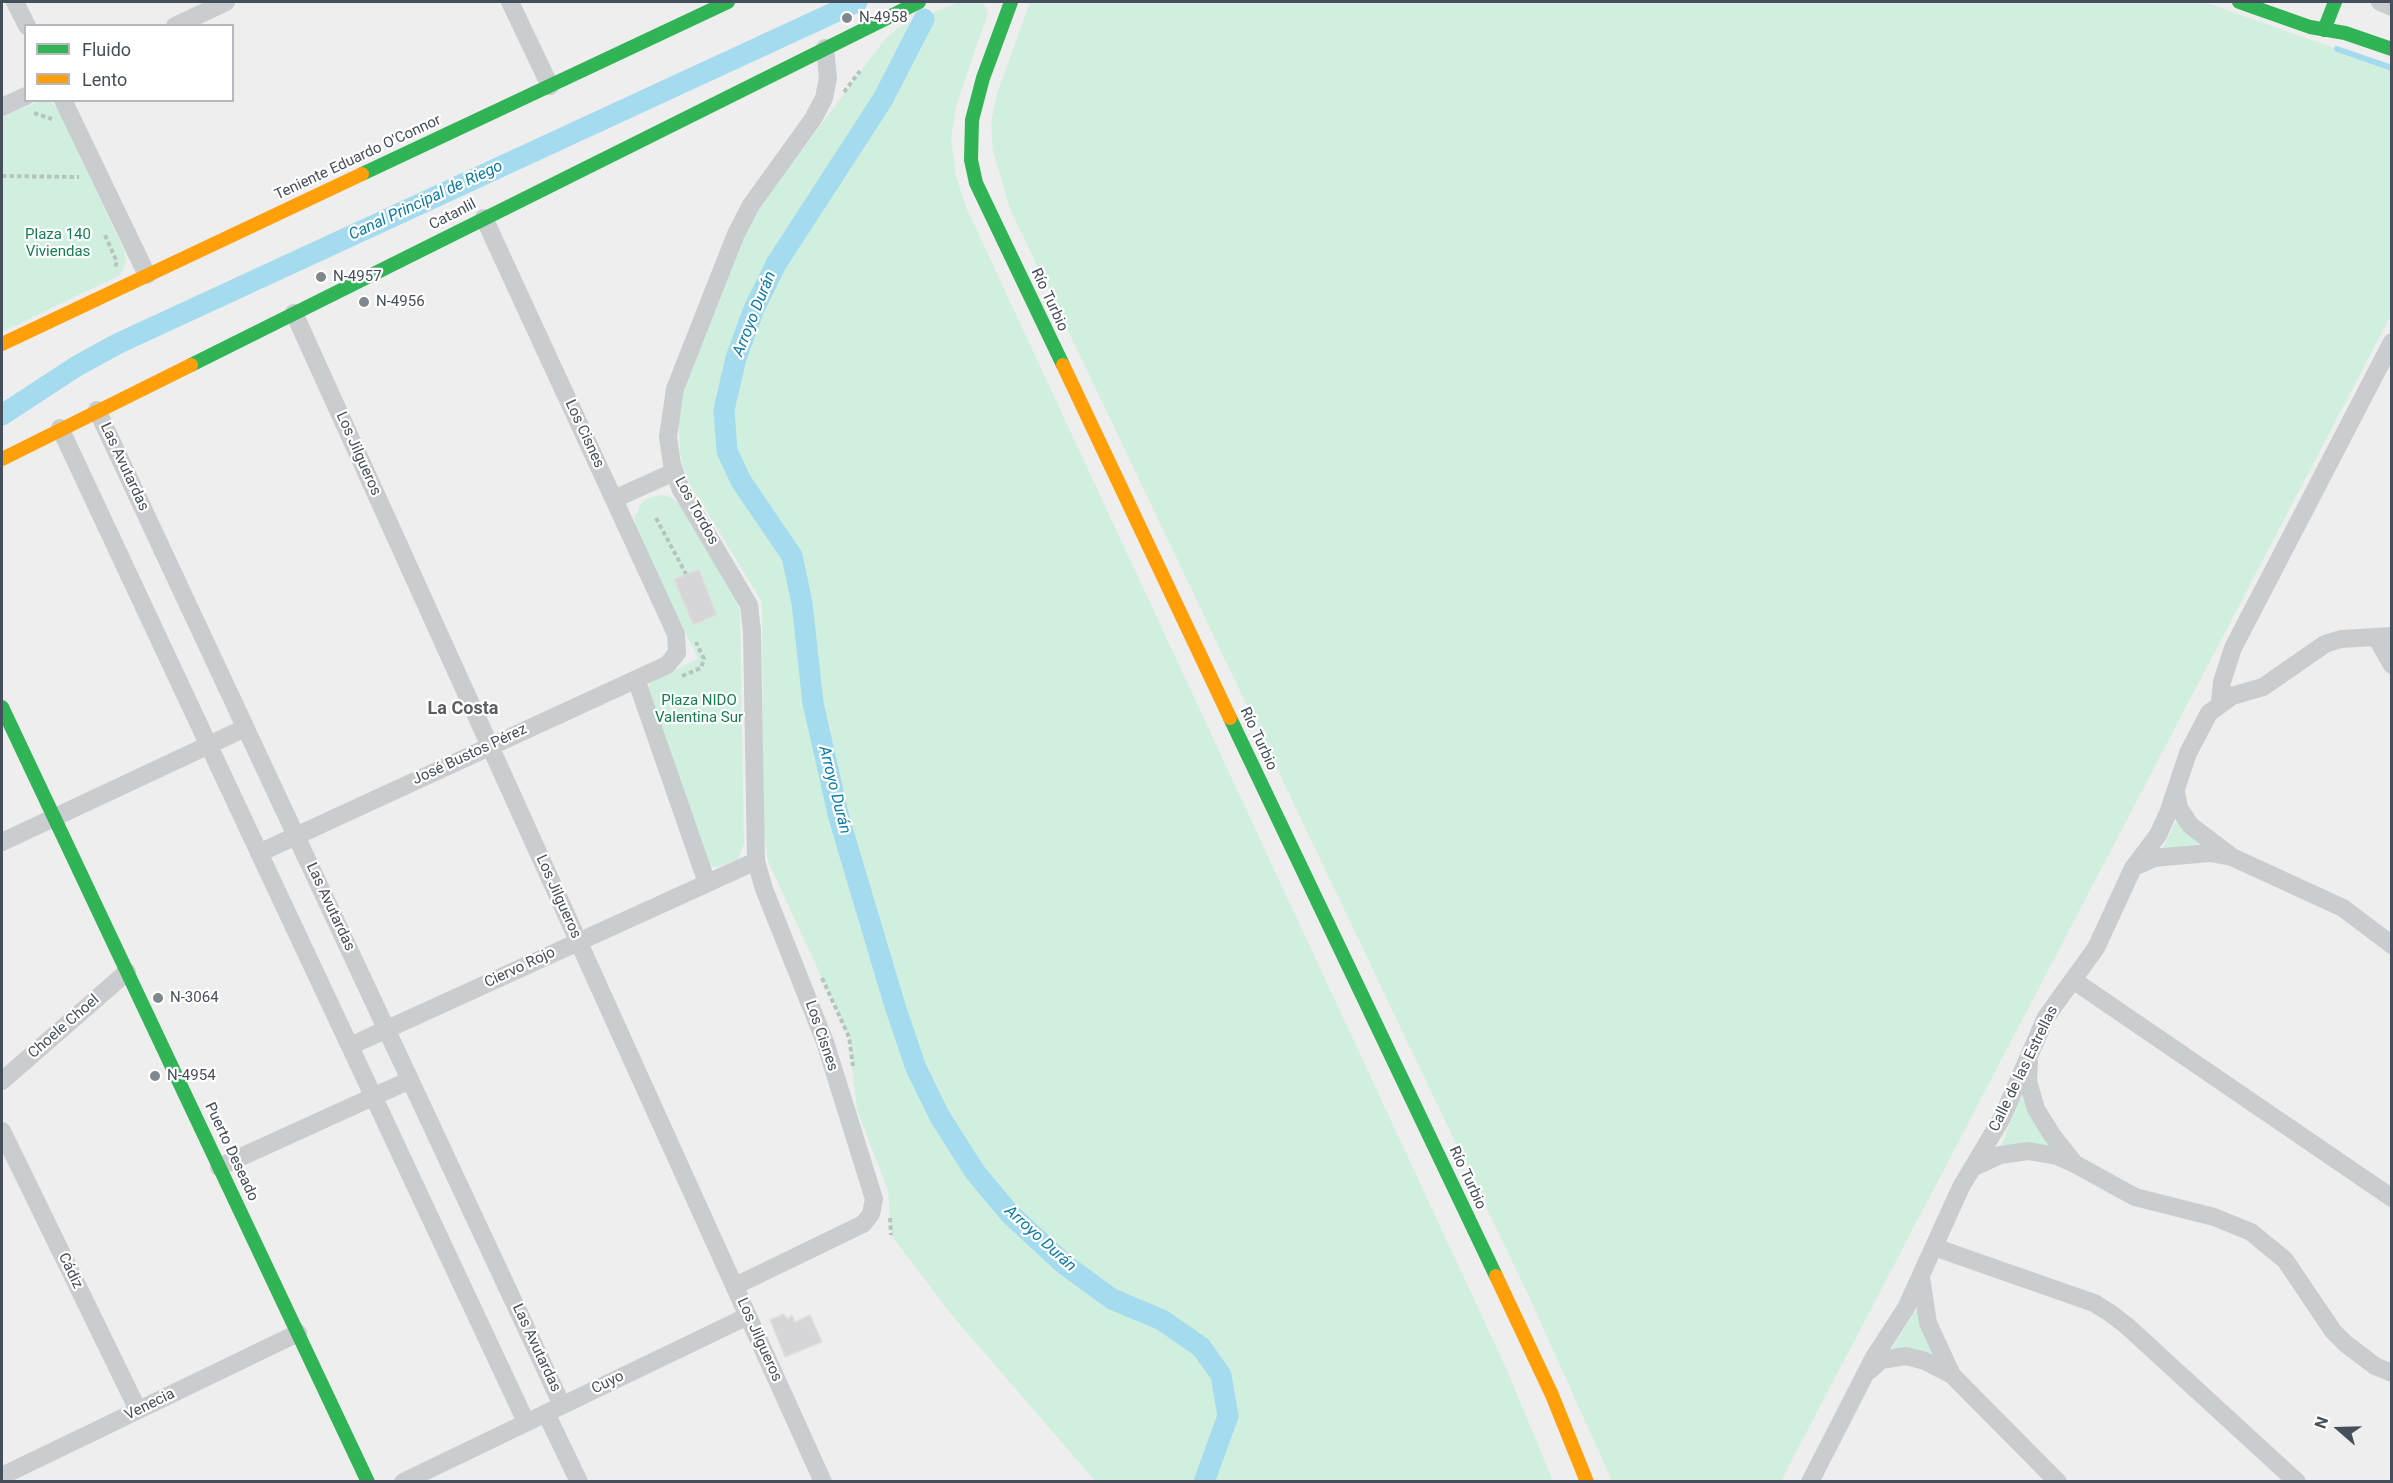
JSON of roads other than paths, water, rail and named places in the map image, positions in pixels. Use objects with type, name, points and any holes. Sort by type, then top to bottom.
[{"type":"street","points":[[15,2],[26,24]]},
{"type":"street","points":[[179,24],[226,2]]},
{"type":"street","points":[[510,2],[550,86]]},
{"type":"street","name":"Teniente Eduardo O'Connor","points":[[2,344],[729,2]]},
{"type":"street","name":"Catanlil","points":[[2,459],[60,428],[919,2]]},
{"type":"street","name":"Río Turbio","points":[[1011,2],[983,78],[972,120],[971,160],[980,193],[1552,1395],[1587,1482]]},
{"type":"street","points":[[2240,2],[2391,49]]},
{"type":"street","points":[[2324,30],[2335,2]]},
{"type":"street","points":[[2380,2],[2391,7]]},
{"type":"street","name":"Los Tordos","points":[[756,861],[752,617],[744,594],[681,490],[674,472],[668,437],[675,389],[743,220],[813,119],[824,98],[828,78],[825,48]]},
{"type":"street","points":[[64,102],[147,275]]},
{"type":"street","points":[[2,107],[28,104]]},
{"type":"street","name":"Los Cisnes","points":[[484,218],[676,634],[677,653]]},
{"type":"street","name":"Los Jilgueros","points":[[294,313],[823,1482]]},
{"type":"street","points":[[2391,342],[2233,648],[2222,682],[2220,702],[2263,687],[2325,644],[2341,639],[2384,637],[2391,665]]},
{"type":"street","name":"Las Avutardas","points":[[98,410],[410,1080],[554,1409],[579,1482]]},
{"type":"street","points":[[60,428],[526,1422]]},
{"type":"street","points":[[614,499],[674,472]]},
{"type":"street","name":"José Bustos Pérez","points":[[259,853],[667,665],[677,653]]},
{"type":"street","points":[[636,679],[707,883]]},
{"type":"street","name":"Calle de las Estrellas","points":[[1815,1480],[1864,1376],[1906,1308],[1972,1168],[2002,1118],[2046,1017],[2106,931],[2133,868],[2158,834],[2176,792],[2197,732],[2209,713],[2220,702]]},
{"type":"street","name":"Puerto Deseado","points":[[2,707],[368,1482]]},
{"type":"street","points":[[2,842],[245,728]]},
{"type":"street","points":[[2176,792],[2179,808],[2190,825],[2232,857],[2343,908],[2391,945]]},
{"type":"street","points":[[2133,868],[2154,858],[2210,853],[2232,857]]},
{"type":"street","name":"Los Cisnes","points":[[735,1286],[858,1228],[871,1214],[874,1199],[825,1042],[756,861]]},
{"type":"street","name":"Ciervo Rojo","points":[[350,1046],[756,861]]},
{"type":"street","name":"Choele Choel","points":[[2,1081],[127,972]]},
{"type":"street","points":[[2073,980],[2391,1198]]},
{"type":"street","points":[[2031,1052],[2028,1081],[2036,1109],[2052,1135],[2075,1164]]},
{"type":"street","points":[[219,1167],[410,1080]]},
{"type":"street","name":"Cádiz","points":[[2,1131],[138,1410]]},
{"type":"street","points":[[1972,1168],[2000,1155],[2028,1151],[2057,1156],[2135,1197],[2214,1217],[2251,1232],[2285,1260],[2333,1331],[2374,1366],[2391,1373]]},
{"type":"street","points":[[1934,1247],[2094,1304],[2110,1313],[2297,1482]]},
{"type":"street","points":[[1921,1275],[1928,1323],[1952,1375]]},
{"type":"street","name":"Cuyo","points":[[403,1482],[748,1316]]},
{"type":"street","name":"Venecia","points":[[3,1471],[138,1410],[298,1333]]},
{"type":"street","points":[[1864,1376],[1881,1360],[1897,1356],[1925,1361],[1952,1375],[2058,1482]]},
{"type":"waterway","name":"Canal Principal de Riego","points":[[2,415],[77,366],[117,344],[857,2]]},
{"type":"waterway","name":"Arroyo Durán","points":[[924,19],[883,99],[776,264],[754,309],[736,358],[724,410],[727,451],[741,481],[792,556],[802,603],[813,703],[839,818],[895,1006],[916,1068],[940,1117],[975,1172],[1010,1214],[1064,1264],[1112,1299],[1162,1320],[1201,1347],[1221,1375],[1228,1416],[1204,1482]]},
{"type":"waterway","points":[[2337,49],[2392,68]]},
{"type":"place","name":"N-4958","points":[[847,18]]},
{"type":"place","name":"N-4957","points":[[321,277]]},
{"type":"place","name":"N-4956","points":[[364,302]]},
{"type":"place","name":"N-3064","points":[[158,998]]},
{"type":"place","name":"N-4954","points":[[155,1076]]},
{"type":"district","name":"La Costa","points":[[463,709]]},
{"type":"park label","name":"Plaza 140 Viviendas","points":[[58,244]]},
{"type":"park label","name":"Plaza NIDO Valentina Sur","points":[[699,710]]}]
